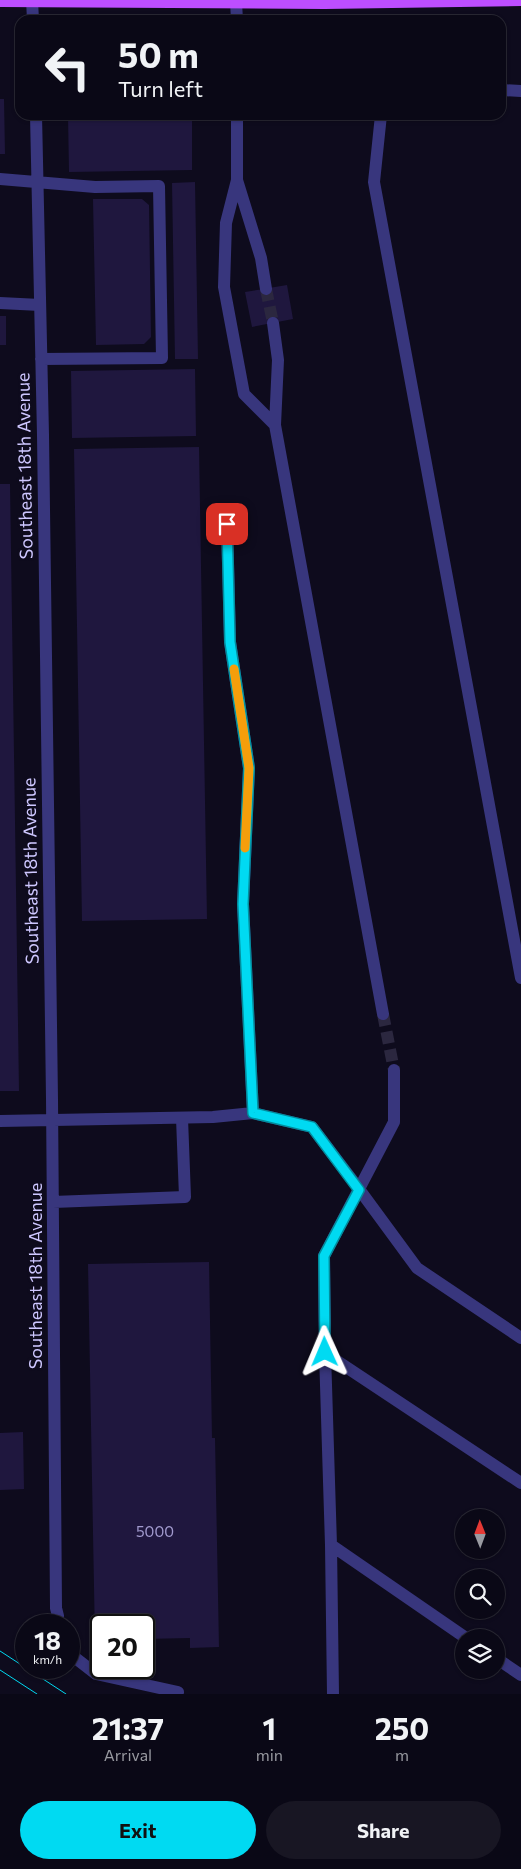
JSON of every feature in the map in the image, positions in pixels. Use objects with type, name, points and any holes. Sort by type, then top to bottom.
[{"type":"main road","points":[[0,1],[326,3],[521,0]]},
{"type":"street","points":[[32,0],[33,15]]},
{"type":"street","points":[[236,2],[236,15]]},
{"type":"street","points":[[506,90],[521,91]]},
{"type":"street","name":"Southeast 18th Avenue","points":[[36,120],[52,1120],[56,1599],[58,1614]]},
{"type":"street","points":[[237,120],[237,180],[226,223],[224,287],[244,394],[275,426]]},
{"type":"street","points":[[380,120],[374,182],[521,978]]},
{"type":"street","points":[[0,179],[95,187],[159,186],[162,358],[41,359]]},
{"type":"street","points":[[237,180],[261,258],[266,289]]},
{"type":"street","points":[[0,303],[40,305]]},
{"type":"street","points":[[272,323],[278,360],[275,426],[383,1014]]},
{"type":"street","points":[[227,524],[230,642],[249,768],[243,904],[253,1113]]},
{"type":"street","points":[[333,1694],[324,1256],[394,1122],[394,1070]]},
{"type":"street","points":[[0,1121],[182,1118],[253,1113],[312,1127],[417,1268],[521,1338]]},
{"type":"street","points":[[53,1202],[185,1196],[182,1118]]},
{"type":"street","points":[[325,1352],[521,1483]]},
{"type":"street","points":[[331,1545],[455,1630]]},
{"type":"street","points":[[80,1662],[96,1674],[178,1692]]},
{"type":"street","points":[[505,1664],[521,1675]]},
{"type":"building","points":[[0,99],[4,99],[5,154],[0,154]]},
{"type":"building","points":[[68,120],[192,120],[192,170],[69,172]]},
{"type":"building","points":[[195,182],[198,359],[175,359],[172,183]]},
{"type":"building","points":[[93,199],[142,199],[149,205],[151,337],[144,344],[96,345]]},
{"type":"building","points":[[287,285],[293,319],[252,327],[245,292]]},
{"type":"building","points":[[0,316],[6,316],[6,345],[0,345]]},
{"type":"building","points":[[195,369],[196,436],[72,438],[71,371]]},
{"type":"building","points":[[199,447],[207,919],[82,921],[74,449]]},
{"type":"building","points":[[0,484],[10,484],[19,1091],[0,1091]]},
{"type":"building","points":[[209,1262],[212,1438],[215,1438],[219,1647],[190,1648],[190,1638],[155,1639],[155,1614],[95,1614],[88,1264]]},
{"type":"building","points":[[23,1432],[24,1489],[0,1490],[0,1433]]},
{"type":"tunnel","points":[[266,289],[273,323]]},
{"type":"tunnel","points":[[383,1014],[394,1070]]},
{"type":"tram line","points":[[0,1651],[66,1694]]},
{"type":"tram line","points":[[0,1670],[37,1694]]},
{"type":"slow traffic","points":[[234,669],[249,768],[245,848]]},
{"type":"route","points":[[227,524],[230,642],[249,768],[243,904],[253,1113],[312,1127],[359,1190],[324,1256],[325,1352]]}]
